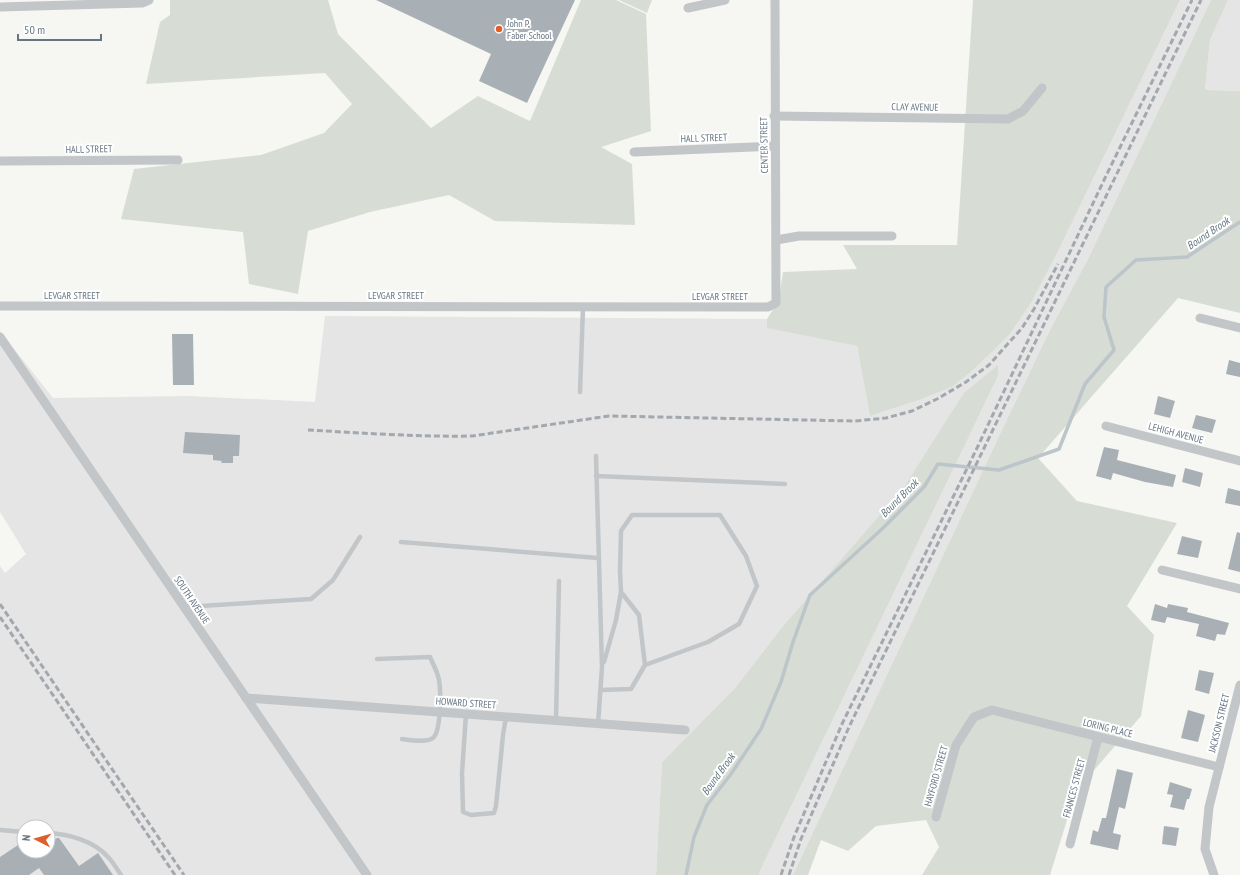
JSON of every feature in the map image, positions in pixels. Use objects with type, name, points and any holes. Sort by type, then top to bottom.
[{"type":"street","points":[[0,7],[142,3],[149,0]]},
{"type":"street","points":[[688,8],[726,0]]},
{"type":"street","name":"CENTER STREET","points":[[775,0],[774,116],[776,289]]},
{"type":"street","name":"CLAY AVENUE","points":[[774,116],[1008,119],[1023,111],[1042,88]]},
{"type":"street","name":"HALL STREET","points":[[634,152],[775,146]]},
{"type":"street","name":"HALL STREET","points":[[0,161],[178,160]]},
{"type":"street","points":[[776,240],[799,236],[892,236]]},
{"type":"street","name":"LEVGAR STREET","points":[[0,306],[768,307],[776,303],[776,289]]},
{"type":"street","points":[[1200,318],[1240,328]]},
{"type":"street","name":"SOUTH AVENUE","points":[[0,336],[367,875]]},
{"type":"street","name":"LEHIGH AVENUE","points":[[1106,426],[1240,461]]},
{"type":"street","points":[[1162,570],[1240,589]]},
{"type":"street","name":"JACKSON STREET","points":[[1214,875],[1205,849],[1209,807],[1240,685]]},
{"type":"street","name":"HOWARD STREET","points":[[246,698],[685,730]]},
{"type":"street","name":"LORING PLACE","points":[[992,710],[1098,738],[1219,767]]},
{"type":"street","name":"HAYFORD STREET","points":[[936,817],[956,745],[974,716],[992,710]]},
{"type":"street","name":"FRANCES STREET","points":[[1070,844],[1098,738]]},
{"type":"lane","points":[[580,392],[583,307]]},
{"type":"lane","points":[[596,456],[602,667],[598,724]]},
{"type":"lane","points":[[596,476],[785,484]]},
{"type":"lane","points":[[601,690],[631,689],[646,665],[708,642],[739,624],[757,586],[746,556],[720,515],[632,515],[621,531],[621,592],[616,620],[602,667]]},
{"type":"lane","points":[[184,607],[311,599],[333,580],[360,537]]},
{"type":"lane","points":[[401,542],[598,558]]},
{"type":"lane","points":[[556,721],[559,580]]},
{"type":"lane","points":[[621,592],[639,614],[646,665]]},
{"type":"lane","points":[[377,659],[430,657],[439,679],[438,729],[435,737],[429,740],[402,740]]},
{"type":"lane","points":[[466,714],[462,773],[463,812],[471,816],[494,813],[506,717]]},
{"type":"lane","points":[[0,830],[16,831]]},
{"type":"lane","points":[[56,834],[62,834],[98,848],[108,857],[121,875]]},
{"type":"shaded area","points":[[170,0],[328,0],[338,34],[431,128],[478,96],[530,121],[581,0],[616,0],[646,14],[651,131],[601,147],[632,164],[635,225],[495,221],[449,195],[370,212],[308,231],[298,294],[249,284],[243,232],[121,219],[134,169],[261,155],[324,133],[352,104],[325,73],[146,84],[160,22],[170,15]]},
{"type":"shaded area","points":[[619,0],[652,0],[647,13]]},
{"type":"shaded area","points":[[973,0],[1180,0],[1061,245],[1032,301],[1009,335],[971,372],[952,387],[919,400],[870,416],[857,346],[767,328],[767,319],[779,300],[783,272],[857,269],[843,245],[957,245]]},
{"type":"shaded area","points":[[1180,0],[1211,0],[1088,259],[1052,326],[1001,432],[793,875],[759,875],[998,376],[998,366],[967,391],[904,487],[783,626],[735,688],[662,762],[656,875],[0,875],[0,566],[5,573],[26,554],[0,512],[0,331],[53,398],[188,396],[315,402],[325,316],[767,319],[768,328],[857,346],[870,416],[919,400],[952,387],[971,372],[985,358],[1061,245]]},
{"type":"shaded area","points":[[1211,0],[1228,0],[1210,40],[1205,90],[1240,91],[1240,313],[1178,298],[1038,458],[1077,501],[1177,523],[1127,606],[1154,635],[1141,716],[1076,791],[1050,875],[922,875],[939,847],[926,820],[876,826],[848,851],[821,840],[808,875],[793,875],[1001,432],[1052,326],[1088,259]]},
{"type":"shaded area","points":[[1228,0],[1240,0],[1240,91],[1205,90],[1210,40]]},
{"type":"shaded area","points":[[998,365],[998,376],[759,875],[656,875],[662,762],[735,688],[783,626],[904,487],[964,393]]},
{"type":"building","name":"John P. Faber School","points":[[376,0],[575,0],[527,103],[479,81],[491,54]]},
{"type":"building","points":[[172,334],[193,334],[194,385],[173,385]]},
{"type":"building","points":[[1229,360],[1240,363],[1240,377],[1226,374]]},
{"type":"building","points":[[1158,396],[1175,401],[1170,418],[1154,414]]},
{"type":"building","points":[[1196,415],[1216,420],[1212,433],[1192,428]]},
{"type":"building","points":[[185,432],[240,435],[239,456],[233,456],[233,463],[221,463],[222,461],[213,460],[213,455],[183,453]]},
{"type":"building","points":[[1104,447],[1119,450],[1117,460],[1176,475],[1173,487],[1145,482],[1113,473],[1111,480],[1096,476]]},
{"type":"building","points":[[1185,468],[1203,473],[1200,487],[1182,482]]},
{"type":"building","points":[[1228,488],[1240,491],[1240,506],[1225,503]]},
{"type":"building","points":[[1237,532],[1240,533],[1240,572],[1228,569]]},
{"type":"building","points":[[1182,536],[1202,541],[1198,558],[1177,554]]},
{"type":"building","points":[[1155,604],[1167,608],[1168,604],[1188,608],[1187,612],[1229,623],[1225,635],[1217,634],[1215,641],[1196,636],[1199,624],[1167,617],[1165,623],[1151,620]]},
{"type":"building","points":[[1199,670],[1214,673],[1209,694],[1195,690]]},
{"type":"building","points":[[1188,710],[1205,715],[1198,742],[1181,738]]},
{"type":"building","points":[[1117,769],[1133,773],[1125,809],[1119,807],[1113,833],[1121,835],[1118,850],[1090,844],[1093,830],[1098,832],[1102,818],[1106,818]]},
{"type":"building","points":[[1170,782],[1192,789],[1184,810],[1170,807],[1173,795],[1167,794]]},
{"type":"building","points":[[1164,826],[1179,828],[1176,846],[1162,844]]},
{"type":"building","points":[[59,838],[79,866],[98,853],[113,875],[44,875],[39,868],[29,875],[0,875],[0,857],[16,846],[16,859],[56,859],[56,839]]},
{"type":"waterway","name":"Bound Brook","points":[[686,875],[694,837],[707,805],[731,774],[761,729],[781,682],[793,642],[810,595],[882,529],[924,487],[938,464],[999,470],[1059,449],[1085,384],[1114,350],[1104,317],[1106,287],[1136,260],[1187,257],[1240,222]]},
{"type":"railway","points":[[781,875],[794,837],[842,724],[978,446],[1105,178],[1192,0]]},
{"type":"railway","points":[[789,875],[801,839],[849,727],[1201,0]]},
{"type":"railway","points":[[308,430],[410,435],[472,436],[609,416],[855,421],[886,418],[912,411],[937,399],[966,382],[989,365],[1022,328],[1058,264]]},
{"type":"railway","points":[[0,604],[184,875]]},
{"type":"railway","points":[[0,617],[175,875]]},
{"type":"place","name":"John P. Faber School","points":[[499,29]]}]
